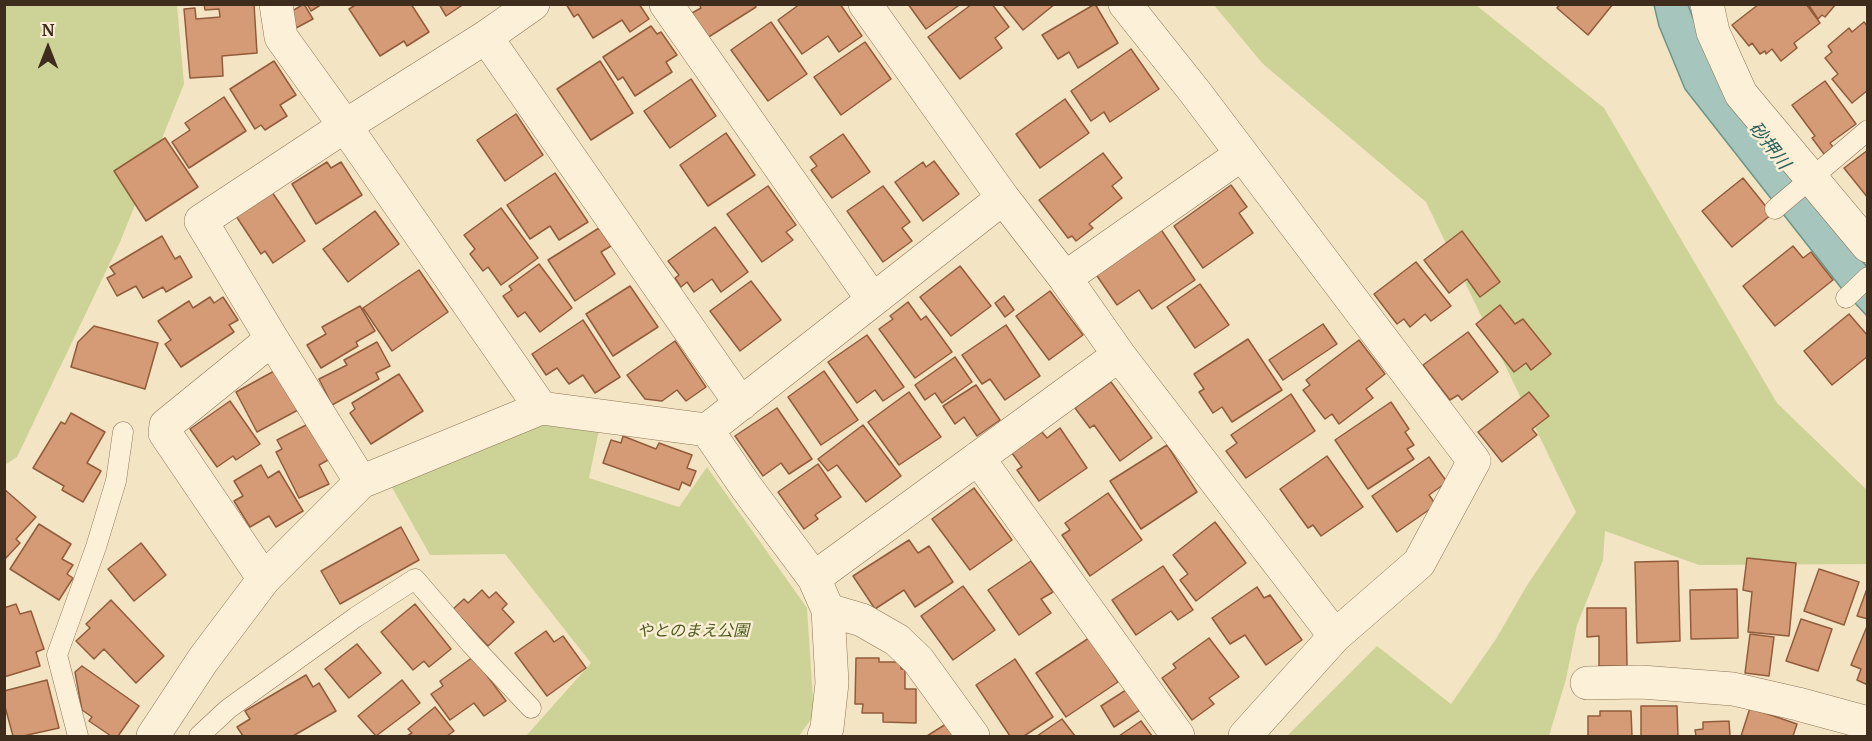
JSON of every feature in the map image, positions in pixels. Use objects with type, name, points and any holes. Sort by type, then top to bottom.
[{"type":"street","points":[[276,4],[280,37],[345,126],[541,408]]},
{"type":"street","points":[[362,482],[201,221],[486,37],[533,4]]},
{"type":"street","points":[[666,4],[873,300]]},
{"type":"street","points":[[865,4],[1003,198],[1065,278],[1119,355],[1335,636]]},
{"type":"street","points":[[1125,4],[1195,92],[1474,461],[1419,563],[1335,636],[1245,736]]},
{"type":"street","points":[[1707,4],[1713,32],[1741,93],[1809,181],[1868,246]]},
{"type":"street","points":[[486,37],[741,404]]},
{"type":"street","points":[[1065,278],[1242,154]]},
{"type":"street","points":[[153,736],[203,660],[264,579],[362,482],[541,408],[707,430],[1003,198]]},
{"type":"street","points":[[264,579],[165,433],[166,425],[272,339]]},
{"type":"street","points":[[814,578],[1119,355]]},
{"type":"street","points":[[707,430],[814,578],[828,610],[832,683],[824,736]]},
{"type":"street","points":[[978,458],[1178,736]]},
{"type":"street","points":[[828,610],[862,620],[897,640],[918,660],[974,736]]},
{"type":"street","points":[[1587,683],[1641,682],[1733,689],[1868,723]]},
{"type":"lane","points":[[1775,209],[1868,130]]},
{"type":"lane","points":[[1846,298],[1868,277]]},
{"type":"lane","points":[[78,736],[57,656],[96,547],[116,481],[123,432]]},
{"type":"lane","points":[[199,736],[228,710],[356,617],[415,579],[471,644],[531,708]]},
{"type":"green space","points":[[5,5],[177,5],[184,84],[120,242],[17,457],[5,465]]},
{"type":"green space","points":[[1214,5],[1476,5],[1604,108],[1777,403],[1867,490],[1867,564],[1699,565],[1605,531],[1603,560],[1577,625],[1566,679],[1549,736],[1287,736],[1377,646],[1451,704],[1496,639],[1526,587],[1576,512],[1426,202],[1262,63]]},
{"type":"green space","name":"やとのまえ公園","points":[[541,422],[599,430],[589,478],[679,507],[707,467],[807,608],[814,715],[799,736],[526,736],[591,663],[505,554],[430,555],[389,482]]},
{"type":"water","name":"砂押川","points":[[1654,5],[1688,5],[1714,72],[1867,267],[1867,316],[1842,289],[1685,89],[1659,26]]},
{"type":"building","points":[[204,4],[254,4],[257,53],[222,56],[223,76],[190,78],[184,9],[195,8],[196,19],[220,17],[219,9],[205,10]]},
{"type":"building","points":[[304,4],[313,19],[296,28],[287,14]]},
{"type":"building","points":[[307,4],[322,4],[311,11]]},
{"type":"building","points":[[357,4],[411,4],[429,32],[407,46],[404,41],[380,56],[349,9]]},
{"type":"building","points":[[439,4],[464,4],[446,16]]},
{"type":"building","points":[[566,4],[639,4],[649,19],[630,32],[622,20],[593,38],[578,14],[574,17]]},
{"type":"building","points":[[699,4],[754,4],[756,7],[707,38],[692,13],[701,8]]},
{"type":"building","points":[[800,4],[840,4],[862,36],[839,52],[828,36],[802,54],[778,20]]},
{"type":"building","points":[[908,4],[956,4],[958,6],[926,29]]},
{"type":"building","points":[[972,4],[992,4],[1009,27],[995,38],[1002,48],[960,79],[928,37]]},
{"type":"building","points":[[1002,4],[1055,4],[1023,30]]},
{"type":"building","points":[[1095,4],[1118,43],[1078,68],[1069,52],[1058,59],[1042,35]]},
{"type":"building","points":[[1560,4],[1613,4],[1588,35],[1557,8]]},
{"type":"building","points":[[1759,4],[1806,4],[1820,23],[1794,43],[1797,48],[1781,61],[1772,49],[1766,54],[1765,51],[1760,54],[1752,43],[1749,46],[1732,25]]},
{"type":"building","points":[[1808,4],[1836,4],[1825,17],[1822,15],[1818,19]]},
{"type":"building","points":[[771,22],[807,74],[768,101],[731,50]]},
{"type":"building","points":[[1864,22],[1868,27],[1868,90],[1852,103],[1832,79],[1838,74],[1825,58],[1832,52],[1828,46],[1849,28],[1852,32]]},
{"type":"building","points":[[651,26],[657,34],[661,32],[677,55],[666,62],[672,72],[635,96],[623,77],[618,80],[603,57]]},
{"type":"building","points":[[865,42],[891,79],[841,115],[814,77]]},
{"type":"building","points":[[1131,49],[1159,89],[1110,122],[1104,112],[1091,121],[1071,91]]},
{"type":"building","points":[[274,61],[296,95],[280,105],[287,116],[265,130],[261,125],[255,129],[230,89]]},
{"type":"building","points":[[600,61],[633,113],[591,140],[557,89]]},
{"type":"building","points":[[691,79],[716,116],[670,148],[644,111]]},
{"type":"building","points":[[1825,81],[1856,124],[1830,143],[1833,147],[1824,154],[1812,138],[1815,136],[1792,105]]},
{"type":"building","points":[[224,97],[246,131],[189,168],[172,142],[190,130],[185,123]]},
{"type":"building","points":[[1065,99],[1089,133],[1040,168],[1016,134]]},
{"type":"building","points":[[516,114],[543,155],[505,181],[477,140]]},
{"type":"building","points":[[726,133],[755,175],[708,206],[680,165]]},
{"type":"building","points":[[843,134],[870,172],[832,198],[811,170],[817,166],[810,157]]},
{"type":"building","points":[[165,138],[198,187],[146,221],[114,171]]},
{"type":"building","points":[[1868,150],[1868,198],[1844,168]]},
{"type":"building","points":[[1103,153],[1122,178],[1112,186],[1122,198],[1089,224],[1093,228],[1076,241],[1072,236],[1068,238],[1039,200]]},
{"type":"building","points":[[934,161],[959,194],[923,221],[895,182],[923,162],[926,167]]},
{"type":"building","points":[[327,162],[331,168],[341,162],[362,195],[316,224],[292,184]]},
{"type":"building","points":[[555,173],[588,222],[559,240],[550,226],[530,239],[507,205]]},
{"type":"building","points":[[1743,178],[1772,214],[1732,247],[1702,211]]},
{"type":"building","points":[[1231,185],[1247,207],[1239,213],[1253,233],[1203,268],[1174,226]]},
{"type":"building","points":[[768,186],[796,225],[786,232],[793,240],[762,262],[727,214]]},
{"type":"building","points":[[883,186],[910,222],[902,228],[912,241],[883,262],[847,211]]},
{"type":"building","points":[[272,192],[305,241],[273,263],[265,251],[261,254],[236,216]]},
{"type":"building","points":[[501,208],[538,258],[501,285],[488,267],[483,271],[470,254],[475,249],[464,235]]},
{"type":"building","points":[[375,211],[399,244],[348,282],[323,249]]},
{"type":"building","points":[[715,227],[748,272],[721,292],[712,279],[694,292],[687,282],[681,287],[675,278],[679,275],[668,261]]},
{"type":"building","points":[[599,228],[611,246],[601,252],[615,274],[575,301],[548,260]]},
{"type":"building","points":[[1160,228],[1195,280],[1152,309],[1139,290],[1117,305],[1095,273]]},
{"type":"building","points":[[1462,231],[1500,282],[1480,297],[1467,279],[1449,293],[1424,260]]},
{"type":"building","points":[[162,236],[175,259],[180,256],[192,277],[166,292],[163,287],[143,298],[136,286],[117,296],[107,278],[115,274],[110,267]]},
{"type":"building","points":[[1793,246],[1803,258],[1811,252],[1833,280],[1775,326],[1743,286]]},
{"type":"building","points":[[1416,262],[1451,306],[1431,321],[1425,314],[1410,327],[1404,319],[1397,324],[1374,294]]},
{"type":"building","points":[[539,264],[572,308],[540,332],[525,312],[518,317],[503,296],[512,290],[509,286]]},
{"type":"building","points":[[960,266],[991,306],[951,336],[920,297]]},
{"type":"building","points":[[419,270],[448,312],[392,351],[363,308]]},
{"type":"building","points":[[751,281],[781,320],[740,351],[710,311]]},
{"type":"building","points":[[1200,284],[1229,325],[1195,348],[1167,307]]},
{"type":"building","points":[[630,286],[658,327],[613,356],[586,314]]},
{"type":"building","points":[[1050,291],[1083,335],[1049,360],[1016,316]]},
{"type":"building","points":[[1004,296],[1014,310],[1005,317],[995,303]]},
{"type":"building","points":[[210,297],[214,303],[223,297],[238,320],[229,325],[234,332],[181,367],[165,344],[171,340],[158,321],[189,301],[193,308]]},
{"type":"building","points":[[908,302],[921,320],[926,316],[952,352],[915,378],[879,329],[893,319],[890,316]]},
{"type":"building","points":[[1500,305],[1515,324],[1523,319],[1551,354],[1531,370],[1526,363],[1514,372],[1476,324]]},
{"type":"building","points":[[360,306],[375,331],[356,342],[358,346],[321,368],[307,345],[326,334],[322,327]]},
{"type":"building","points":[[1849,314],[1868,336],[1868,356],[1832,385],[1804,351]]},
{"type":"building","points":[[583,320],[620,377],[595,393],[583,375],[569,384],[557,368],[546,375],[532,354]]},
{"type":"building","points":[[1323,324],[1337,344],[1283,380],[1269,360]]},
{"type":"building","points":[[1006,325],[1040,376],[1005,400],[990,379],[982,384],[962,355]]},
{"type":"building","points":[[94,326],[158,343],[145,389],[71,367],[78,342]]},
{"type":"building","points":[[1468,332],[1498,372],[1462,400],[1458,395],[1450,400],[1423,365]]},
{"type":"building","points":[[867,335],[904,387],[883,401],[875,390],[857,403],[828,362]]},
{"type":"building","points":[[1248,339],[1282,390],[1232,422],[1222,407],[1213,413],[1199,392],[1204,389],[1194,374]]},
{"type":"building","points":[[1359,340],[1385,374],[1366,389],[1373,398],[1339,424],[1332,414],[1325,419],[1303,390],[1310,385],[1306,380]]},
{"type":"building","points":[[675,341],[706,387],[686,401],[677,390],[662,401],[645,399],[627,375]]},
{"type":"building","points":[[377,342],[390,366],[376,373],[379,379],[332,405],[319,379],[347,365],[344,360]]},
{"type":"building","points":[[955,357],[972,382],[942,403],[935,393],[925,400],[915,385]]},
{"type":"building","points":[[276,370],[298,410],[257,432],[236,392]]},
{"type":"building","points":[[824,371],[858,420],[821,445],[788,397]]},
{"type":"building","points":[[399,374],[423,411],[371,444],[350,413],[355,409],[352,403]]},
{"type":"building","points":[[1111,382],[1152,438],[1120,461],[1094,425],[1090,428],[1075,408]]},
{"type":"building","points":[[976,385],[1000,420],[977,436],[964,417],[955,424],[943,406]]},
{"type":"building","points":[[909,392],[941,437],[899,465],[868,422]]},
{"type":"building","points":[[1529,392],[1549,416],[1532,429],[1537,435],[1502,462],[1478,432]]},
{"type":"building","points":[[1291,394],[1315,431],[1246,478],[1226,451],[1237,443],[1231,435]]},
{"type":"building","points":[[230,401],[260,444],[236,460],[233,456],[217,467],[190,429]]},
{"type":"building","points":[[1391,402],[1409,429],[1405,432],[1414,445],[1407,449],[1414,459],[1368,489],[1335,440]]},
{"type":"building","points":[[777,408],[812,459],[789,474],[781,463],[763,476],[735,436]]},
{"type":"building","points":[[71,413],[105,432],[87,463],[101,471],[83,502],[62,490],[64,486],[33,468],[61,422],[65,424]]},
{"type":"building","points":[[310,423],[328,460],[319,465],[329,484],[299,498],[276,452],[282,449],[277,440]]},
{"type":"building","points":[[863,425],[901,476],[866,502],[837,465],[828,471],[818,459]]},
{"type":"building","points":[[1060,428],[1087,468],[1039,501],[1017,470],[1022,467],[1012,453],[1042,432],[1047,438]]},
{"type":"building","points":[[623,436],[656,449],[659,443],[692,455],[687,468],[696,471],[690,486],[682,482],[679,490],[603,463],[611,440],[621,443]]},
{"type":"building","points":[[1167,445],[1197,492],[1141,529],[1110,481]]},
{"type":"building","points":[[1327,456],[1363,507],[1321,536],[1313,525],[1308,528],[1280,489]]},
{"type":"building","points":[[1429,457],[1447,482],[1429,495],[1436,505],[1397,532],[1372,496]]},
{"type":"building","points":[[818,464],[841,497],[815,515],[818,519],[804,529],[778,492]]},
{"type":"building","points":[[261,465],[268,478],[279,471],[303,511],[276,527],[269,516],[250,527],[234,501],[243,496],[234,481]]},
{"type":"building","points":[[974,488],[1012,540],[970,570],[932,519]]},
{"type":"building","points":[[4,489],[36,517],[16,539],[20,543],[4,560]]},
{"type":"building","points":[[1108,493],[1142,540],[1090,576],[1062,535],[1070,530],[1065,523]]},
{"type":"building","points":[[1215,522],[1246,563],[1196,601],[1180,580],[1188,574],[1173,555]]},
{"type":"building","points":[[39,524],[71,544],[62,559],[73,565],[67,574],[73,578],[59,600],[10,569]]},
{"type":"building","points":[[401,527],[419,560],[340,604],[321,571]]},
{"type":"building","points":[[909,540],[918,553],[929,546],[953,582],[915,607],[904,590],[875,609],[853,576]]},
{"type":"building","points":[[141,543],[166,575],[134,601],[108,569]]},
{"type":"building","points":[[1747,558],[1796,563],[1789,636],[1748,632],[1752,592],[1743,590]]},
{"type":"building","points":[[1031,561],[1053,592],[1041,599],[1051,613],[1019,635],[988,590]]},
{"type":"building","points":[[1678,561],[1680,641],[1637,643],[1635,562]]},
{"type":"building","points":[[1163,566],[1193,610],[1178,620],[1171,611],[1136,635],[1112,600]]},
{"type":"building","points":[[1819,569],[1859,582],[1844,625],[1804,611]]},
{"type":"building","points":[[963,586],[995,630],[953,660],[921,616]]},
{"type":"building","points":[[1868,586],[1868,619],[1857,616]]},
{"type":"building","points":[[1257,587],[1264,598],[1270,595],[1302,640],[1266,665],[1245,635],[1230,644],[1212,618]]},
{"type":"building","points":[[1737,589],[1738,638],[1691,639],[1690,590]]},
{"type":"building","points":[[482,590],[489,598],[496,592],[507,604],[502,609],[514,622],[488,646],[453,609],[464,599],[468,603]]},
{"type":"building","points":[[111,600],[164,656],[136,683],[104,649],[94,659],[76,641],[90,628],[86,624]]},
{"type":"building","points":[[16,604],[20,614],[31,611],[44,649],[36,652],[40,666],[4,677],[4,608]]},
{"type":"building","points":[[415,604],[451,649],[429,667],[424,661],[413,670],[381,632]]},
{"type":"building","points":[[1587,608],[1626,608],[1627,666],[1599,666],[1599,636],[1587,637]]},
{"type":"building","points":[[1801,619],[1832,629],[1818,671],[1786,661]]},
{"type":"building","points":[[1868,624],[1868,685],[1857,680],[1861,669],[1851,665]]},
{"type":"building","points":[[546,631],[554,642],[563,636],[586,668],[547,696],[515,653]]},
{"type":"building","points":[[1750,634],[1774,637],[1769,676],[1745,673]]},
{"type":"building","points":[[1089,638],[1118,682],[1066,717],[1036,673]]},
{"type":"building","points":[[1209,638],[1239,677],[1209,698],[1214,704],[1192,720],[1162,678],[1176,668],[1173,664]]},
{"type":"building","points":[[357,644],[381,673],[349,698],[325,669]]},
{"type":"building","points":[[473,657],[506,701],[484,716],[474,703],[450,720],[431,694],[443,686],[440,681]]},
{"type":"building","points":[[856,658],[879,658],[879,662],[901,662],[901,669],[905,669],[905,689],[916,689],[916,723],[883,722],[883,713],[862,713],[863,704],[855,704]]},
{"type":"building","points":[[1015,659],[1053,717],[1024,736],[1010,736],[976,685]]},
{"type":"building","points":[[82,666],[139,706],[118,736],[111,736],[89,721],[92,717],[82,710],[75,672]]},
{"type":"building","points":[[306,675],[313,687],[319,683],[336,711],[293,736],[243,736],[237,727],[250,719],[245,711]]},
{"type":"building","points":[[47,680],[59,728],[13,736],[4,703],[4,691]]},
{"type":"building","points":[[402,680],[420,703],[376,736],[358,716]]},
{"type":"building","points":[[1126,690],[1140,710],[1114,727],[1101,706]]},
{"type":"building","points":[[1641,706],[1677,706],[1678,736],[1641,736]]},
{"type":"building","points":[[435,707],[454,731],[447,736],[407,736],[412,733],[408,729]]},
{"type":"building","points":[[1750,708],[1797,724],[1793,736],[1741,736]]},
{"type":"building","points":[[1600,711],[1631,711],[1632,736],[1588,736],[1588,716],[1600,716]]},
{"type":"building","points":[[1062,719],[1075,736],[1037,736]]},
{"type":"building","points":[[1141,721],[1152,736],[1119,736]]},
{"type":"building","points":[[1729,721],[1730,736],[1696,736],[1695,730],[1703,729],[1703,722]]},
{"type":"building","points":[[946,724],[954,736],[927,736]]}]
